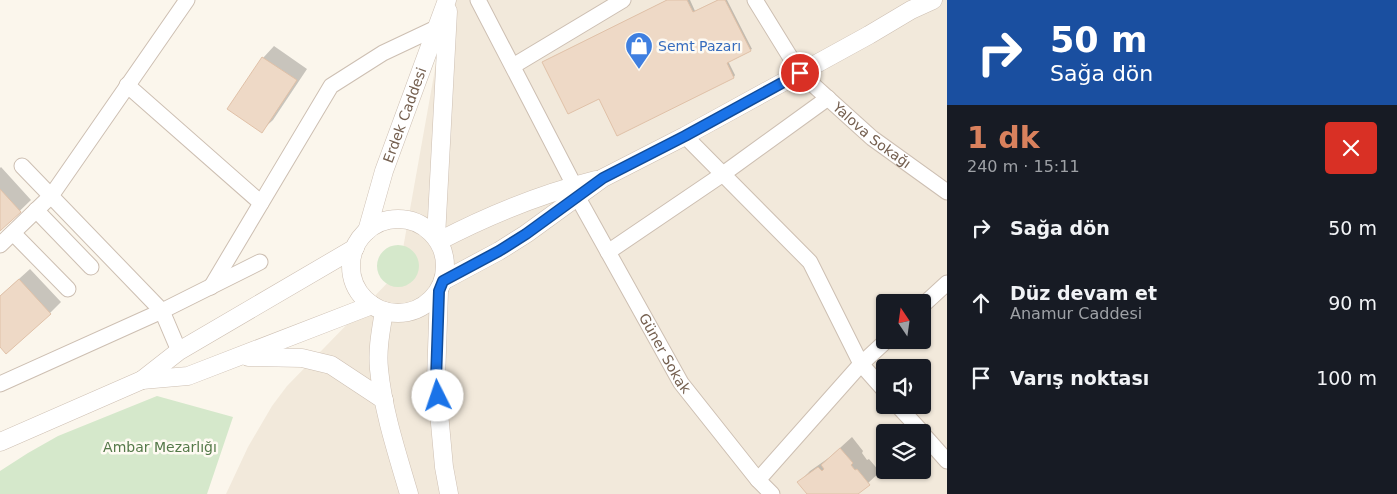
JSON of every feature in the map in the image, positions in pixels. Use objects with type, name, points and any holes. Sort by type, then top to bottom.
[{"type":"street","points":[[0,245],[51,196],[187,0]]},
{"type":"street","name":"Erdek Caddesi","points":[[367,231],[384,171],[448,0]]},
{"type":"street","name":"Erdek Caddesi","points":[[437,239],[448,0]]},
{"type":"street","name":"Güner Sokak","points":[[478,0],[608,252],[681,383],[758,480],[772,494]]},
{"type":"street","points":[[513,66],[623,0]]},
{"type":"street","name":"Yalova Sokağı","points":[[755,0],[800,73],[872,138],[947,192]]},
{"type":"street","points":[[437,239],[507,208],[576,191],[603,178],[685,136],[933,0]]},
{"type":"street","points":[[211,286],[331,86],[383,53],[436,28]]},
{"type":"street","points":[[128,85],[261,203]]},
{"type":"street","points":[[608,252],[723,174],[828,98]]},
{"type":"street","points":[[685,136],[810,262],[861,364],[876,381]]},
{"type":"street","points":[[22,166],[162,311],[179,351]]},
{"type":"street","points":[[449,494],[444,467],[436,380],[441,286],[446,271],[446,261],[437,239],[425,226],[405,219],[385,221],[367,231],[355,248],[352,263],[353,279],[364,298],[378,308],[392,312],[410,311],[426,304],[441,286],[499,251],[576,191]]},
{"type":"street","points":[[36,210],[91,266]]},
{"type":"street","points":[[13,233],[68,289]]},
{"type":"street","points":[[0,442],[142,380],[179,351],[355,248]]},
{"type":"street","points":[[0,384],[162,311],[260,262]]},
{"type":"street","points":[[931,298],[947,283]]},
{"type":"street","points":[[142,380],[188,376],[378,308]]},
{"type":"street","points":[[378,308],[379,368],[384,400],[408,494]]},
{"type":"street","points":[[758,480],[861,364],[877,349]]},
{"type":"street","points":[[236,358],[302,358],[331,365],[384,400]]},
{"type":"street","points":[[905,414],[914,424]]},
{"type":"street","points":[[931,443],[947,461]]},
{"type":"shaded area","points":[[444,0],[947,0],[947,494],[226,494],[248,447],[272,406],[287,386],[399,271],[437,58]]},
{"type":"green space","points":[[398,245],[413,251],[419,266],[413,281],[398,287],[383,281],[377,266],[383,251]]},
{"type":"green space","name":"Ambar Mezarlığı","points":[[157,396],[233,417],[207,494],[0,494],[0,471],[28,453],[58,436]]},
{"type":"building","name":"Semt Pazarı","points":[[667,0],[687,0],[693,12],[718,0],[725,0],[751,51],[727,63],[734,78],[617,136],[599,99],[568,114],[542,62]]},
{"type":"building","points":[[262,57],[297,80],[262,133],[227,109]]},
{"type":"building","points":[[0,189],[21,212],[0,231]]},
{"type":"building","points":[[19,279],[51,314],[6,354],[0,347],[0,296]]},
{"type":"building","points":[[840,448],[853,463],[851,465],[855,470],[857,469],[870,485],[858,494],[807,494],[797,482],[818,467],[822,471],[824,469],[821,465]]},
{"type":"place","name":"Semt Pazarı","points":[[639,70]]},
{"type":"route","points":[[438,396],[436,380],[437,335],[439,291],[443,281],[526,234],[603,178],[685,136],[800,73]]}]
